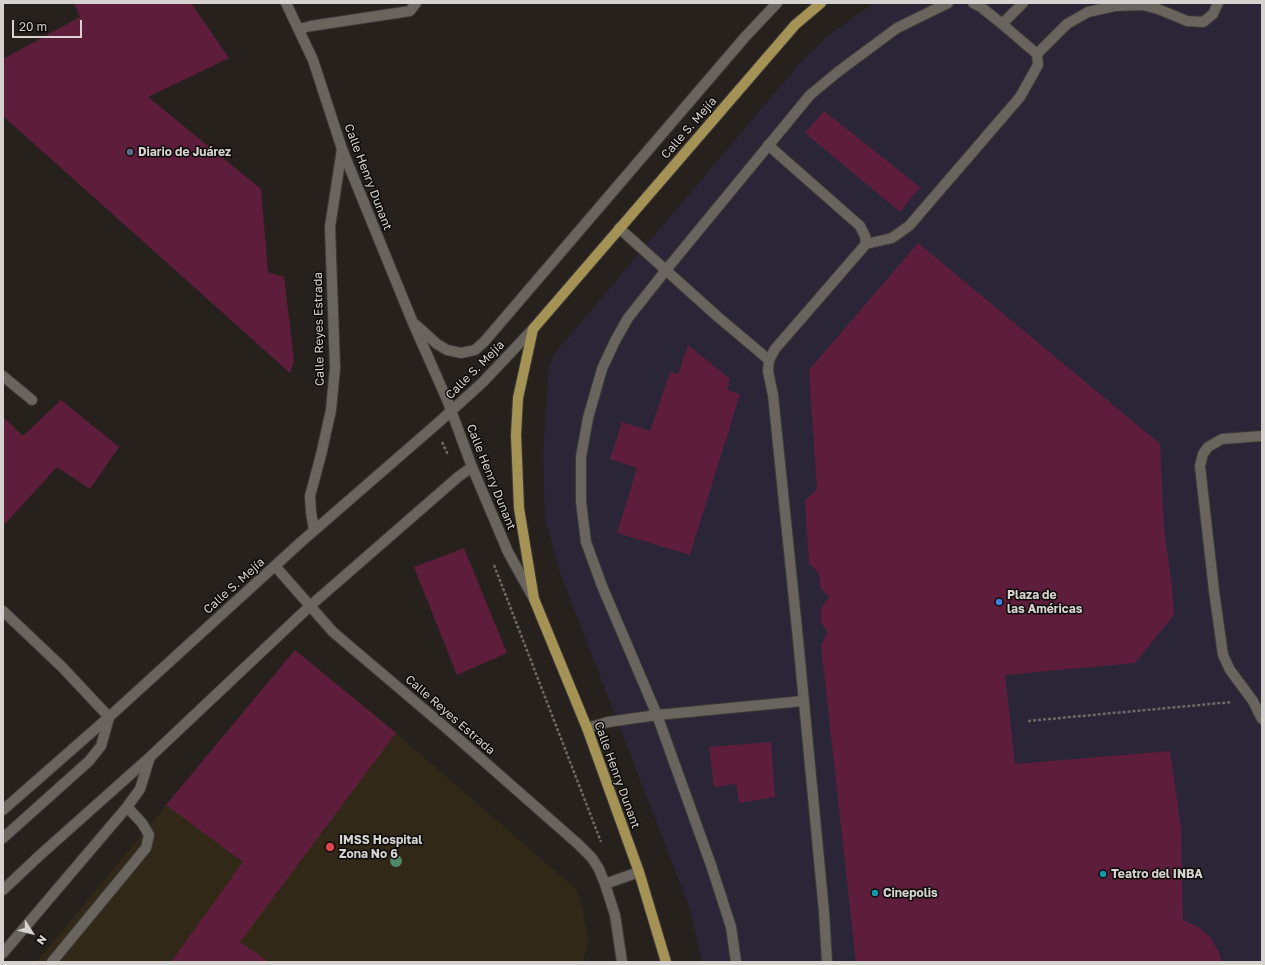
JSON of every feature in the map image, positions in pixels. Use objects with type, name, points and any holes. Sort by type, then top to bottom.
[{"type":"main road","name":"Calle S. Mejía","points":[[533,329],[795,25],[820,3]]},
{"type":"main road","points":[[533,329],[518,398],[516,435],[519,508],[534,599]]},
{"type":"main road","name":"Calle Henry Dunant","points":[[534,599],[587,728],[639,872],[666,962]]},
{"type":"street","name":"Calle Henry Dunant","points":[[286,3],[313,60],[342,149],[451,412],[472,467],[508,552],[534,599]]},
{"type":"street","points":[[299,29],[410,11],[416,3]]},
{"type":"street","points":[[413,323],[437,344],[447,350],[461,353],[475,350],[484,342],[745,37],[777,3]]},
{"type":"street","points":[[736,962],[731,927],[716,878],[657,715],[602,586],[586,542],[580,502],[581,457],[588,418],[602,369],[628,318],[810,95],[839,71],[897,28],[948,3]]},
{"type":"street","points":[[828,962],[797,629],[773,395],[768,371],[769,360],[774,349],[866,244],[892,238],[909,226],[1020,97],[1038,65],[1037,54],[981,7],[973,3]]},
{"type":"street","points":[[1002,24],[1023,3]]},
{"type":"street","points":[[1037,54],[1066,24],[1088,12],[1115,4],[1142,5],[1158,9],[1187,21],[1203,22],[1213,14],[1218,3]]},
{"type":"street","points":[[768,145],[860,226],[865,236],[866,244]]},
{"type":"street","name":"Calle Reyes Estrada","points":[[314,530],[310,496],[322,455],[331,410],[335,368],[330,227],[342,149]]},
{"type":"street","points":[[619,228],[769,360]]},
{"type":"street","name":"Calle S. Mejía","points":[[3,810],[109,717],[314,530],[451,412],[483,382],[533,329]]},
{"type":"street","points":[[3,376],[32,400]]},
{"type":"street","points":[[1262,436],[1222,439],[1208,446],[1203,454],[1200,466],[1214,592],[1223,655],[1230,670],[1253,700],[1262,719]]},
{"type":"street","points":[[3,890],[38,856],[150,757],[310,606],[458,477],[472,467]]},
{"type":"street","name":"Calle Reyes Estrada","points":[[275,566],[333,632],[445,727],[592,858],[599,869],[615,915],[622,962]]},
{"type":"street","points":[[3,611],[62,667],[109,717],[101,746],[89,761],[3,838]]},
{"type":"street","points":[[587,728],[608,722],[657,715],[803,701]]},
{"type":"street","points":[[3,953],[127,807],[140,789],[150,757]]},
{"type":"street","points":[[52,962],[146,848],[149,835],[142,823],[127,807]]},
{"type":"street","points":[[605,884],[639,872]]},
{"type":"path","points":[[492,561],[603,846]]},
{"type":"path","points":[[1028,721],[1253,700]]},
{"type":"shaded area","name":"Plaza de las Américas","points":[[875,3],[1262,3],[1262,962],[702,962],[689,906],[561,575],[545,520],[543,453],[549,367],[555,353],[800,63],[829,35]]},
{"type":"shaded area","name":"IMSS Hospital Zona No 6","points":[[295,650],[396,733],[576,889],[583,909],[588,942],[583,962],[36,962]]},
{"type":"building","name":"Diario de Juárez","points":[[74,3],[191,3],[229,58],[148,97],[261,189],[268,272],[284,277],[294,360],[290,373],[3,116],[3,59],[80,17]]},
{"type":"building","points":[[824,111],[920,187],[900,212],[805,133]]},
{"type":"building","name":"Plaza de las Américas","points":[[918,243],[1160,444],[1164,528],[1172,587],[1174,615],[1135,663],[1005,675],[1015,764],[1170,751],[1181,828],[1183,920],[1198,927],[1211,938],[1220,955],[1221,962],[856,962],[821,645],[828,632],[821,623],[821,608],[829,597],[820,587],[819,573],[809,563],[805,501],[817,489],[809,370]]},
{"type":"building","points":[[688,345],[730,379],[727,390],[740,394],[690,555],[617,533],[637,468],[610,459],[622,422],[650,431],[670,372],[678,374]]},
{"type":"building","points":[[61,400],[119,447],[90,489],[57,467],[3,526],[3,417],[23,436]]},
{"type":"building","points":[[464,548],[507,653],[457,675],[414,567]]},
{"type":"building","points":[[295,650],[396,733],[240,942],[269,962],[171,962],[243,862],[166,805]]},
{"type":"building","points":[[771,742],[775,797],[739,803],[736,784],[714,787],[709,747]]},
{"type":"place","name":"Diario de Juárez","points":[[130,152]]},
{"type":"place","name":"Plaza de las Américas","points":[[999,602]]},
{"type":"place","name":"IMSS Hospital Zona No 6","points":[[330,847]]},
{"type":"place","name":"Teatro del INBA","points":[[1103,874]]},
{"type":"place","name":"Cinepolis","points":[[875,893]]}]
